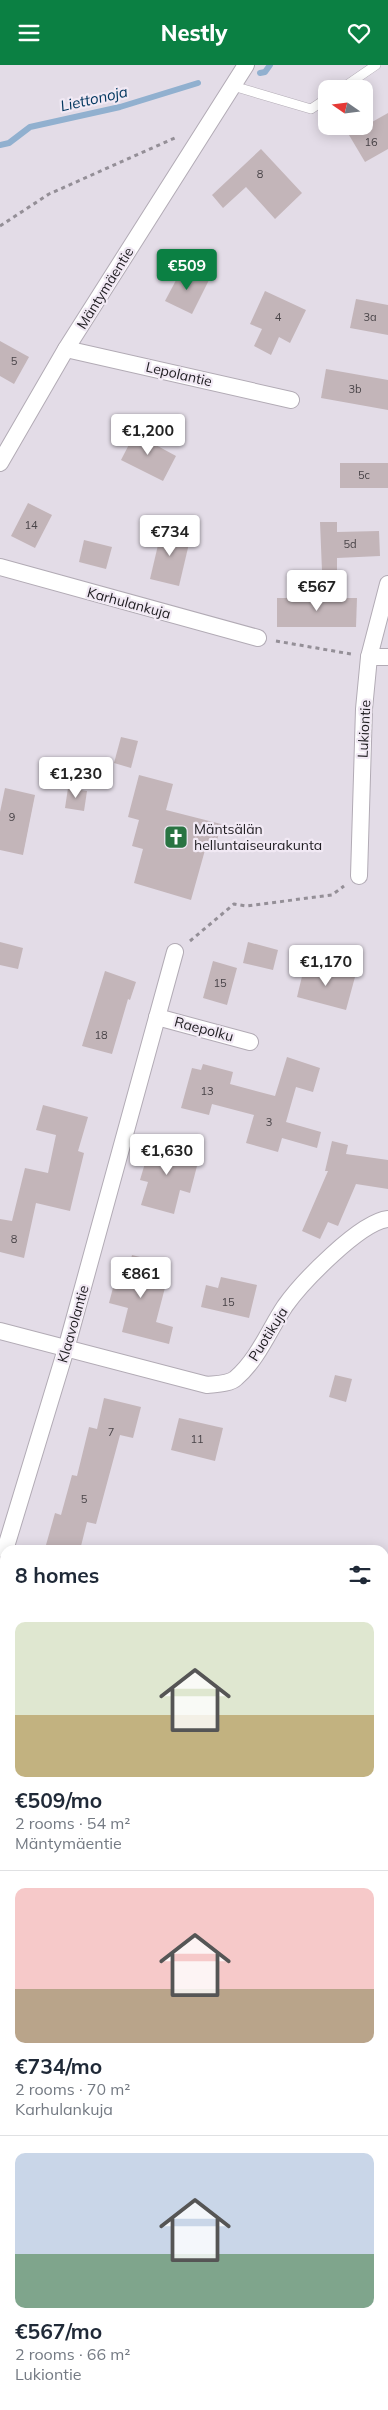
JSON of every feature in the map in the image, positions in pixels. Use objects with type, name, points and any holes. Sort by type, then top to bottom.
[{"type":"street","name":"Mäntymäentie","points":[[0,463],[66,349],[246,65]]},
{"type":"street","name":"Lepolantie","points":[[66,349],[291,400]]},
{"type":"street","name":"Karhulankuja","points":[[0,567],[258,638]]},
{"type":"street","name":"Lukiontie","points":[[359,876],[364,709],[369,657],[388,585]]},
{"type":"street","points":[[369,657],[388,657]]},
{"type":"street","name":"Klaavolantie","points":[[7,1545],[66,1349],[176,952]]},
{"type":"street","name":"Raepolku","points":[[158,1017],[250,1042]]},
{"type":"street","name":"Puotikuja","points":[[0,1331],[207,1385],[234,1380],[251,1362],[286,1305],[318,1268],[345,1243],[381,1219],[388,1219]]},
{"type":"lane","points":[[354,80],[376,65]]},
{"type":"lane","points":[[233,86],[311,109],[318,104]]},
{"type":"path","points":[[0,226],[49,194],[180,136]]},
{"type":"path","points":[[258,638],[369,657]]},
{"type":"path","points":[[176,952],[234,904],[246,906],[332,895],[359,876]]},
{"type":"building","points":[[388,113],[388,149],[365,162],[349,135],[373,135],[373,121]]},
{"type":"building","points":[[261,149],[302,193],[275,219],[246,187],[223,208],[212,195]]},
{"type":"building","points":[[183,267],[209,280],[192,314],[165,301]]},
{"type":"building","points":[[265,291],[306,310],[290,343],[279,337],[271,355],[254,346],[262,329],[250,324]]},
{"type":"building","points":[[356,299],[388,305],[388,335],[350,328]]},
{"type":"building","points":[[0,341],[29,357],[14,384],[0,376]]},
{"type":"building","points":[[326,369],[388,380],[388,410],[321,398]]},
{"type":"building","points":[[137,429],[156,439],[154,444],[176,456],[163,481],[121,460]]},
{"type":"building","points":[[340,463],[388,463],[388,488],[340,488]]},
{"type":"building","points":[[28,503],[52,515],[35,548],[11,536]]},
{"type":"building","points":[[320,522],[337,522],[337,532],[379,531],[380,556],[337,558],[337,571],[322,571]]},
{"type":"building","points":[[162,528],[191,535],[179,586],[150,579]]},
{"type":"building","points":[[84,540],[112,547],[106,569],[79,562]]},
{"type":"building","points":[[277,598],[357,598],[356,627],[277,627]]},
{"type":"building","points":[[121,737],[138,741],[131,768],[114,763]]},
{"type":"building","name":"Mäntsälän helluntaiseurakunta","points":[[139,775],[173,784],[166,810],[221,824],[216,845],[207,843],[191,900],[134,883],[143,849],[132,846],[139,820],[128,817]]},
{"type":"building","points":[[5,788],[35,795],[23,855],[0,850],[0,812]]},
{"type":"building","points":[[68,788],[87,791],[84,811],[65,808]]},
{"type":"building","points":[[0,942],[23,948],[18,969],[0,965]]},
{"type":"building","points":[[248,942],[278,950],[273,970],[243,963]]},
{"type":"building","points":[[213,961],[237,968],[227,1005],[203,998]]},
{"type":"building","points":[[305,964],[355,977],[346,1010],[297,997]]},
{"type":"building","points":[[105,971],[136,982],[130,1000],[128,999],[112,1054],[82,1046]]},
{"type":"building","points":[[287,1057],[320,1068],[313,1092],[296,1087],[286,1122],[321,1132],[317,1148],[282,1138],[278,1152],[246,1143],[254,1115],[212,1104],[209,1115],[181,1108],[192,1068],[201,1070],[203,1064],[233,1072],[230,1084],[275,1096]]},
{"type":"building","points":[[43,1105],[88,1117],[78,1151],[84,1153],[70,1211],[36,1203],[24,1258],[0,1252],[0,1219],[12,1221],[25,1168],[48,1173],[56,1135],[36,1130]]},
{"type":"building","points":[[159,1140],[192,1149],[188,1163],[197,1166],[190,1193],[180,1190],[174,1214],[141,1205],[148,1182],[140,1180],[148,1153],[155,1155]]},
{"type":"building","points":[[332,1141],[348,1145],[346,1154],[388,1160],[388,1189],[356,1184],[338,1226],[328,1222],[320,1239],[302,1231],[328,1171],[325,1171]]},
{"type":"building","points":[[132,1255],[160,1262],[156,1277],[167,1280],[156,1322],[173,1327],[169,1344],[122,1332],[128,1308],[109,1303],[119,1265],[129,1267]]},
{"type":"building","points":[[221,1277],[257,1285],[249,1318],[201,1307],[206,1285],[218,1288]]},
{"type":"building","points":[[335,1375],[352,1379],[346,1402],[329,1397]]},
{"type":"building","points":[[104,1398],[141,1407],[133,1438],[120,1435],[96,1524],[87,1522],[81,1545],[46,1545],[55,1513],[61,1515],[72,1475],[77,1476],[89,1427],[97,1429]]},
{"type":"building","points":[[179,1418],[223,1428],[215,1461],[171,1450]]},
{"type":"waterway","name":"Liettonoja","points":[[260,73],[265,72],[270,65]]},
{"type":"waterway","name":"Liettonoja","points":[[0,145],[9,143],[30,127],[120,107],[198,83]]},
{"type":"place","name":"Mäntsälän helluntaiseurakunta","points":[[176,837]]}]
